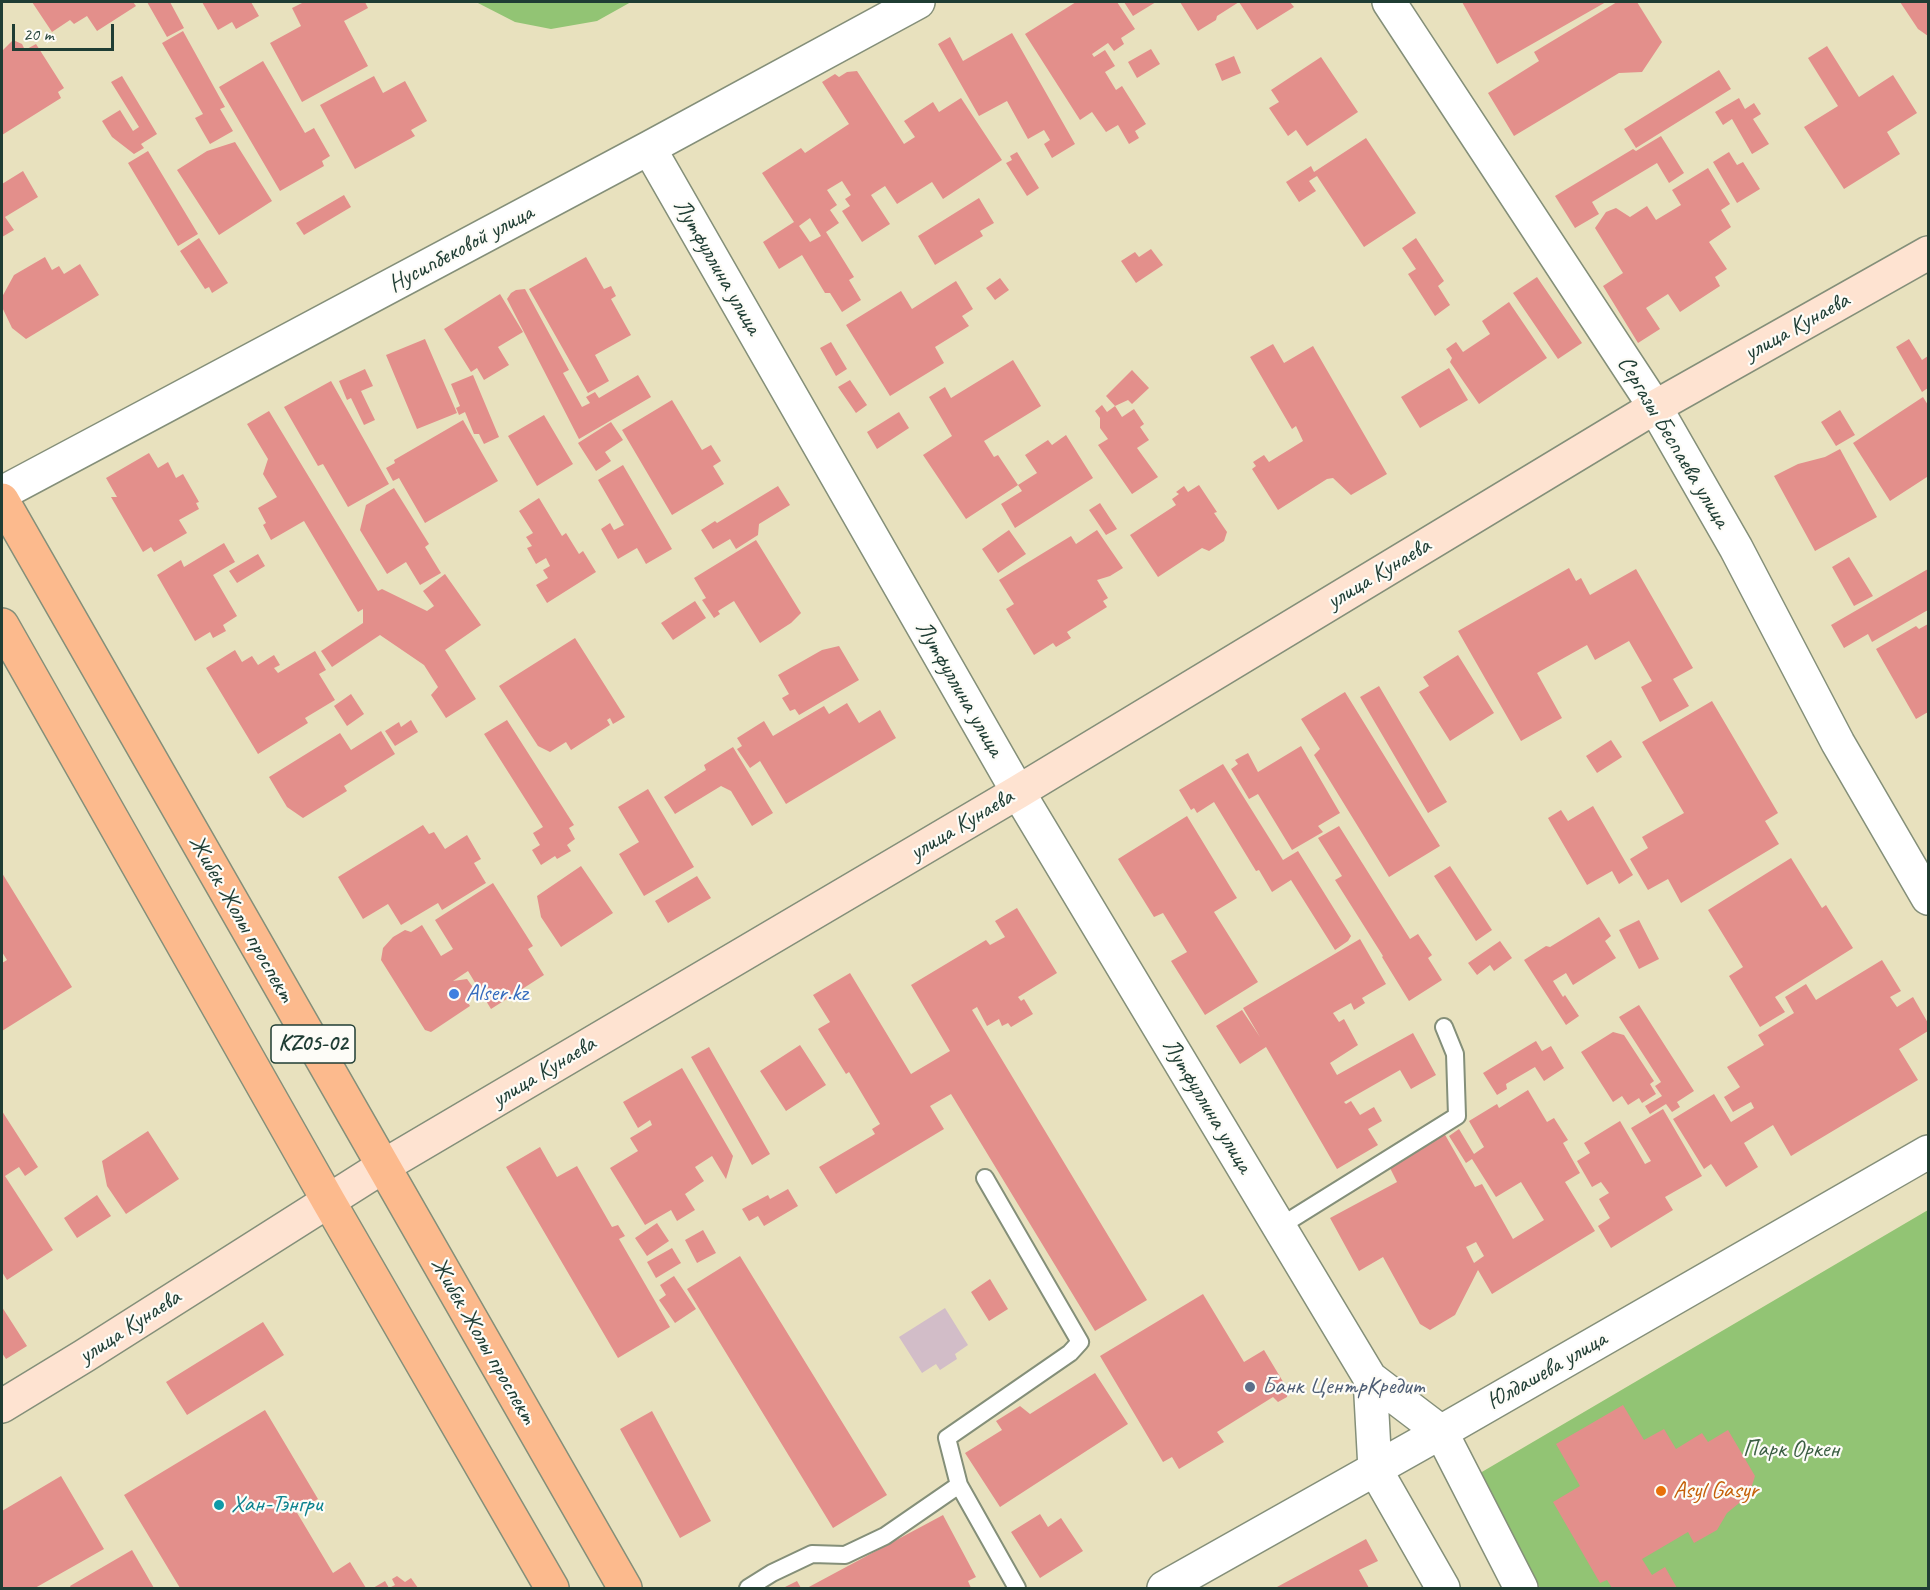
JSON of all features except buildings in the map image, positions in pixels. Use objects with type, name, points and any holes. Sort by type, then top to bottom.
[{"type":"highway","name":"Жибек Жолы проспект","points":[[2,500],[625,1588]]},
{"type":"highway","name":"KZ05-02","points":[[2,625],[329,1202],[552,1588]]},
{"type":"main road","name":"улица Кунаева","points":[[2,1406],[382,1167],[1018,792],[1655,406],[1929,253]]},
{"type":"street","name":"Нусипбековой улица","points":[[2,493],[918,2]]},
{"type":"street","name":"Сергазы Беспаева улица","points":[[1389,2],[1655,406],[1736,548],[1838,743],[1929,898]]},
{"type":"street","name":"Лутфуллина улица","points":[[649,148],[1018,792],[1370,1378],[1441,1432],[1521,1588]]},
{"type":"street","name":"Юлдашева улица","points":[[1164,1588],[1929,1152]]},
{"type":"street","name":"Лутфуллина улица","points":[[1370,1378],[1375,1469],[1443,1588]]},
{"type":"lane","points":[[1279,1227],[1457,1116],[1455,1054],[1444,1027]]},
{"type":"lane","points":[[985,1178],[1080,1342],[1070,1353],[946,1438],[959,1485],[1017,1588]]},
{"type":"lane","points":[[748,1588],[772,1573],[812,1554],[845,1555],[885,1536],[959,1485]]},
{"type":"shaded area","points":[[945,1308],[968,1345],[955,1354],[957,1359],[940,1370],[936,1364],[922,1373],[899,1337]]},
{"type":"green space","points":[[476,2],[631,2],[597,21],[551,29],[515,22]]},
{"type":"green space","name":"Парк Оркен","points":[[1928,1210],[1928,1588],[1540,1588],[1475,1476]]},
{"type":"place","name":"Alser.kz","points":[[454,994]]},
{"type":"place","name":"Банк ЦентрКредит","points":[[1250,1387]]},
{"type":"place","name":"Asyl Gasyr","points":[[1661,1491]]},
{"type":"place","name":"Хан-Тэнгри","points":[[219,1505]]}]
